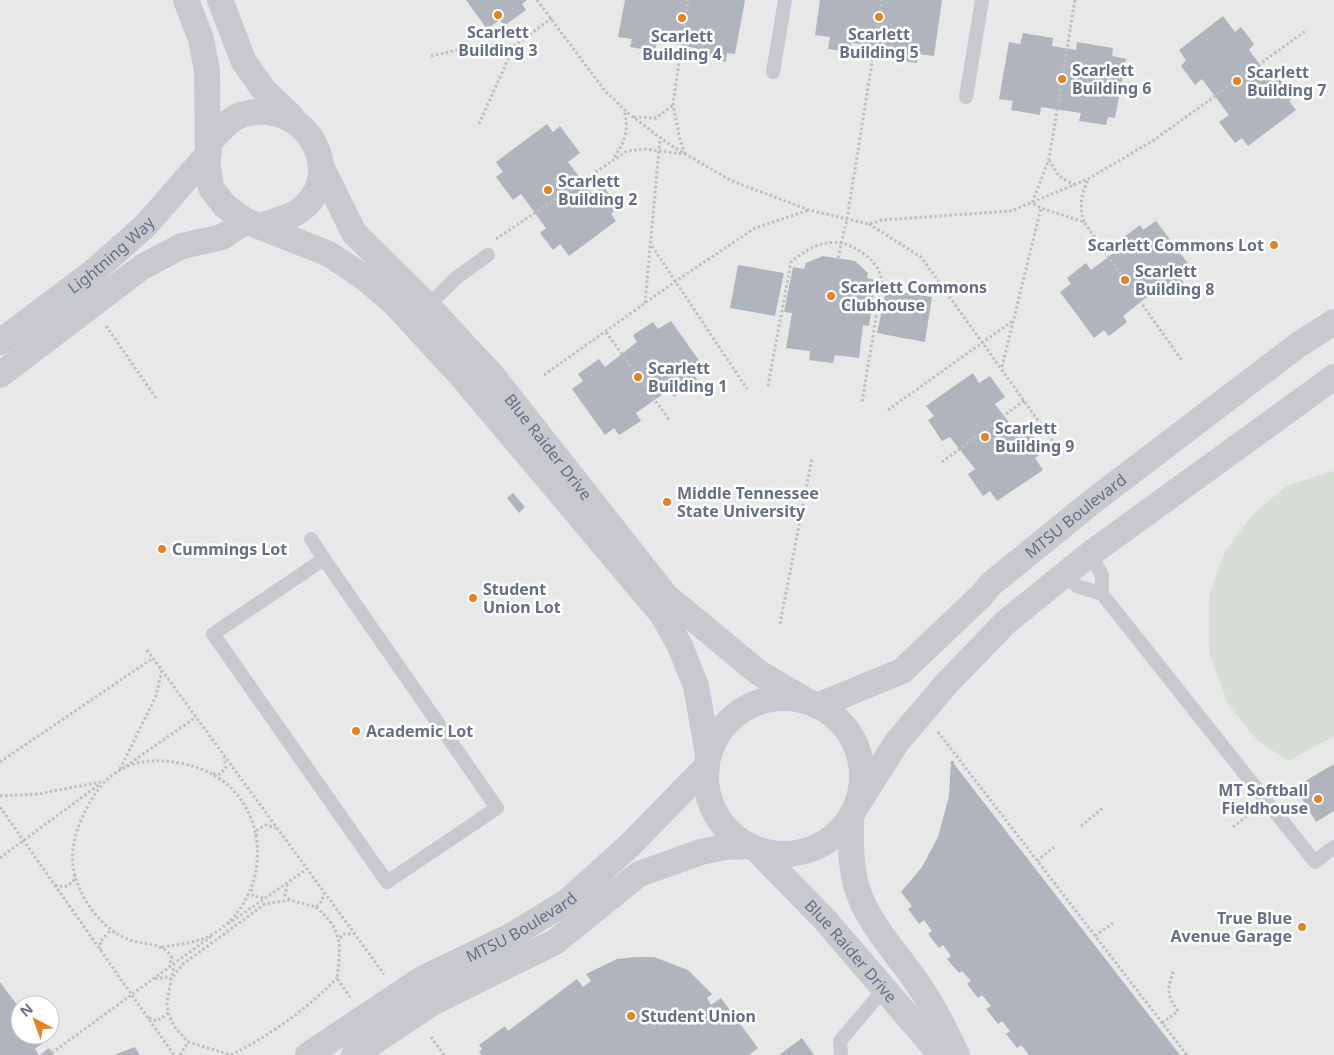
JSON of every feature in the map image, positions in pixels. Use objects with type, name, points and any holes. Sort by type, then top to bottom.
[{"type":"street","points":[[186,0],[201,39],[207,70],[208,166],[211,188],[224,206],[253,223],[282,219],[297,212],[311,198],[318,184],[321,166],[318,151],[298,123],[264,90],[244,62],[220,0]]},
{"type":"street","points":[[209,148],[223,128],[242,114],[266,111],[288,116],[298,123]]},
{"type":"street","name":"Lightning Way","points":[[0,342],[92,273],[145,226],[209,148]]},
{"type":"street","name":"Blue Raider Drive","points":[[321,166],[354,233],[428,306],[504,389],[666,596],[759,673],[811,703]]},
{"type":"street","name":"Lightning Way","points":[[0,375],[142,267],[182,246],[222,237],[253,223]]},
{"type":"street","name":"Blue Raider Drive","points":[[253,223],[329,254],[365,278],[395,304],[464,379],[662,614],[680,646],[696,686],[707,760]]},
{"type":"street","name":"MTSU Boulevard","points":[[811,703],[902,671],[981,596],[991,584],[1093,501],[1298,345],[1334,322]]},
{"type":"street","points":[[854,810],[863,778],[859,753],[848,729],[829,711],[811,703],[781,697],[756,702],[735,714],[719,732],[707,760],[705,778],[709,801],[720,822],[736,838],[754,848],[780,854],[799,853],[818,846],[834,836],[854,810],[898,742],[948,682],[1006,622],[1090,554],[1334,377]]},
{"type":"street","name":"MTSU Boulevard","points":[[308,1055],[422,979],[509,937],[568,901],[630,845],[707,760]]},
{"type":"street","name":"Blue Raider Drive","points":[[854,810],[851,851],[856,885],[871,918],[938,1015],[957,1055]]},
{"type":"street","name":"MTSU Boulevard","points":[[354,1055],[432,1003],[555,942],[639,874],[701,852],[725,847],[754,848]]},
{"type":"street","name":"Blue Raider Drive","points":[[754,848],[826,921],[941,1055]]},
{"type":"lane","points":[[773,72],[785,0]]},
{"type":"lane","points":[[966,97],[982,0]]},
{"type":"lane","points":[[428,306],[489,249]]},
{"type":"lane","points":[[311,539],[497,808],[387,882],[213,634],[324,559]]},
{"type":"lane","points":[[1090,554],[1102,575],[1102,594]]},
{"type":"lane","points":[[1065,575],[1077,586],[1102,594],[1315,862],[1334,846]]},
{"type":"lane","points":[[841,1055],[840,1041],[885,988]]},
{"type":"path","points":[[538,0],[605,91],[633,117],[685,154],[732,181],[809,210],[869,224],[921,257],[1060,451]]},
{"type":"path","points":[[685,154],[680,140],[673,104],[688,0]]},
{"type":"path","points":[[838,258],[847,219],[882,0]]},
{"type":"path","points":[[1032,203],[1049,159],[1075,0]]},
{"type":"path","points":[[479,124],[514,46],[552,18]]},
{"type":"path","points":[[869,224],[882,220],[1011,211],[1075,185],[1154,140],[1306,30]]},
{"type":"path","points":[[431,56],[480,46],[514,46]]},
{"type":"path","points":[[633,117],[656,118],[673,104]]},
{"type":"path","points":[[612,159],[622,146],[626,135],[628,124],[624,109]]},
{"type":"path","points":[[645,304],[652,246],[660,137]]},
{"type":"path","points":[[489,249],[612,159],[627,151],[659,150],[685,154]]},
{"type":"path","points":[[1049,159],[1060,176],[1075,185]]},
{"type":"path","points":[[1088,179],[1081,201],[1080,212],[1084,222],[1183,362]]},
{"type":"path","points":[[1032,203],[1040,208],[1084,222]]},
{"type":"path","points":[[1002,368],[1040,208]]},
{"type":"path","points":[[544,376],[676,281],[755,228],[809,210]]},
{"type":"path","points":[[768,386],[791,262],[804,252],[820,244],[842,242],[854,247],[869,258],[880,271],[882,282],[862,402]]},
{"type":"path","points":[[652,246],[747,388]]},
{"type":"path","points":[[888,410],[1014,320]]},
{"type":"path","points":[[106,326],[156,398]]},
{"type":"path","points":[[606,332],[670,421]]},
{"type":"path","points":[[942,462],[1025,400]]},
{"type":"path","points":[[780,624],[812,458]]},
{"type":"path","points":[[147,650],[384,975]]},
{"type":"path","points":[[0,762],[153,658]]},
{"type":"path","points":[[120,770],[156,696],[162,670]]},
{"type":"path","points":[[0,858],[22,840],[196,716]]},
{"type":"path","points":[[936,730],[1187,1055]]},
{"type":"path","points":[[212,774],[220,774],[226,768],[223,755]]},
{"type":"path","points":[[103,782],[81,817],[73,845],[75,874],[85,901],[104,924],[117,932],[131,940],[162,947],[194,943],[222,928],[244,905],[256,875],[258,843],[249,813],[230,787],[204,769],[176,762],[144,760],[120,770]]},
{"type":"path","points":[[0,796],[38,794],[72,786],[103,782]]},
{"type":"path","points":[[1233,827],[1266,800]]},
{"type":"path","points":[[1081,826],[1104,807]]},
{"type":"path","points":[[0,808],[174,1055]]},
{"type":"path","points":[[256,836],[258,829],[266,825],[276,828]]},
{"type":"path","points":[[1037,861],[1054,847]]},
{"type":"path","points":[[52,1053],[222,928],[307,869]]},
{"type":"path","points":[[55,885],[65,887],[73,882],[75,874]]},
{"type":"path","points":[[286,884],[285,895],[290,900]]},
{"type":"path","points":[[251,888],[253,896],[265,898]]},
{"type":"path","points":[[316,907],[322,901],[324,892]]},
{"type":"path","points":[[171,979],[183,964],[265,904],[290,900],[316,907],[325,914],[340,938],[341,952],[337,978],[316,999],[251,1045],[231,1055],[209,1050],[188,1042],[174,1026],[168,1013],[166,1002],[174,964]]},
{"type":"path","points":[[1095,936],[1113,923]]},
{"type":"path","points":[[101,951],[100,942],[109,932],[117,932]]},
{"type":"path","points":[[340,938],[343,934],[354,934]]},
{"type":"path","points":[[162,947],[168,951],[172,958],[169,967]]},
{"type":"path","points":[[1162,1023],[1178,1011],[1170,1000],[1168,991],[1174,970]]},
{"type":"path","points":[[152,980],[166,977],[171,979]]},
{"type":"path","points":[[337,978],[350,997]]},
{"type":"path","points":[[148,1018],[157,1021],[168,1013]]},
{"type":"path","points":[[431,1037],[444,1055]]},
{"type":"path","points":[[180,1055],[188,1042]]},
{"type":"shaded area","name":"Middle Tennessee State University","points":[[0,0],[1334,0],[1334,1055],[0,1055]]},
{"type":"shaded area","points":[[1334,471],[1334,736],[1288,761],[1257,740],[1228,704],[1209,652],[1209,596],[1225,551],[1253,514],[1288,485]]},
{"type":"building","name":"Scarlett Building 3","points":[[466,0],[527,0],[522,4],[526,10],[504,26],[500,20],[487,29]]},
{"type":"building","name":"Scarlett Building 4","points":[[625,0],[745,0],[735,54],[727,53],[726,62],[699,57],[700,49],[657,41],[655,51],[630,47],[632,39],[618,37]]},
{"type":"building","name":"Scarlett Building 5","points":[[820,0],[942,0],[934,56],[918,54],[917,63],[892,59],[894,49],[851,43],[850,52],[828,49],[830,37],[815,35]]},
{"type":"building","name":"Scarlett Building 7","points":[[1223,16],[1235,32],[1241,27],[1254,44],[1249,50],[1273,82],[1278,77],[1293,98],[1289,101],[1296,110],[1248,146],[1242,138],[1235,143],[1219,122],[1229,115],[1202,79],[1195,85],[1181,66],[1186,60],[1179,50]]},
{"type":"building","name":"Scarlett Building 6","points":[[1023,33],[1053,38],[1052,46],[1076,50],[1077,42],[1113,48],[1112,56],[1126,59],[1115,118],[1108,117],[1106,125],[1079,121],[1081,113],[1041,107],[1040,115],[1011,110],[1013,101],[999,99],[1009,42],[1020,44]]},
{"type":"building","name":"Scarlett Building 2","points":[[547,124],[553,132],[560,126],[580,153],[568,162],[593,195],[603,186],[619,207],[611,214],[616,221],[569,256],[560,244],[553,250],[540,233],[546,228],[521,194],[513,200],[496,177],[503,172],[496,162]]},
{"type":"building","name":"Scarlett Building 8","points":[[1156,221],[1190,266],[1178,275],[1184,283],[1164,297],[1157,289],[1123,316],[1127,322],[1109,336],[1104,330],[1094,338],[1060,292],[1071,284],[1067,278],[1086,263],[1091,270],[1124,245],[1120,240],[1140,225],[1143,230]]},
{"type":"building","name":"Scarlett Commons Clubhouse","points":[[823,256],[855,261],[868,273],[867,278],[876,280],[869,326],[863,325],[859,358],[835,355],[833,363],[809,360],[810,351],[786,348],[792,313],[784,312],[793,267],[804,269],[806,263]]},
{"type":"building","points":[[738,265],[784,273],[775,316],[730,308]]},
{"type":"building","points":[[886,290],[932,297],[925,342],[877,333]]},
{"type":"building","name":"Scarlett Building 1","points":[[671,321],[703,366],[693,373],[697,380],[674,397],[670,389],[636,413],[641,421],[619,435],[614,428],[605,435],[572,389],[583,381],[578,374],[599,359],[605,367],[637,342],[633,335],[653,322],[658,329]]},
{"type":"building","name":"Scarlett Building 9","points":[[973,373],[979,383],[990,376],[1005,397],[995,404],[1020,437],[1030,431],[1044,451],[1035,458],[1043,470],[997,501],[990,491],[983,496],[968,474],[975,469],[950,437],[942,441],[928,420],[934,416],[926,406]]},
{"type":"building","points":[[513,493],[525,507],[519,513],[507,498]]},
{"type":"building","points":[[951,761],[954,761],[954,764],[1180,1055],[1029,1055],[1021,1045],[1017,1048],[1006,1034],[1010,1031],[1002,1021],[998,1024],[986,1009],[991,1006],[982,995],[978,998],[967,984],[971,981],[962,971],[959,973],[947,959],[951,956],[943,945],[939,948],[928,934],[932,931],[924,920],[919,924],[908,909],[912,906],[901,892],[922,867],[938,837],[949,796]]},
{"type":"building","name":"MT Softball Fieldhouse","points":[[1334,764],[1334,811],[1316,822],[1295,787]]},
{"type":"building","name":"Student Union","points":[[654,957],[688,970],[712,994],[707,998],[711,1005],[721,998],[758,1048],[749,1055],[482,1055],[479,1052],[482,1049],[479,1045],[505,1026],[508,1031],[577,979],[583,987],[591,981],[586,974],[617,959]]},
{"type":"building","points":[[0,982],[10,996],[10,1045],[40,1045],[35,1049],[39,1055],[0,1055]]},
{"type":"building","name":"Student Union","points":[[802,1038],[814,1055],[779,1055]]},
{"type":"building","points":[[135,1047],[140,1055],[114,1055]]},
{"type":"building","points":[[49,1048],[54,1055],[40,1055]]},
{"type":"place","name":"Scarlett Building 3","points":[[498,15]]},
{"type":"place","name":"Scarlett Building 5","points":[[879,17]]},
{"type":"place","name":"Scarlett Building 4","points":[[682,18]]},
{"type":"place","name":"Scarlett Building 6","points":[[1062,79]]},
{"type":"place","name":"Scarlett Building 7","points":[[1237,81]]},
{"type":"place","name":"Scarlett Building 2","points":[[548,190]]},
{"type":"place","name":"Scarlett Commons Lot","points":[[1274,245]]},
{"type":"place","name":"Scarlett Building 8","points":[[1125,280]]},
{"type":"place","name":"Scarlett Commons Clubhouse","points":[[831,296]]},
{"type":"place","name":"Scarlett Building 1","points":[[638,377]]},
{"type":"place","name":"Scarlett Building 9","points":[[985,437]]},
{"type":"place","name":"Middle Tennessee State University","points":[[667,502]]},
{"type":"place","name":"Cummings Lot","points":[[162,549]]},
{"type":"place","name":"Student Union Lot","points":[[473,598]]},
{"type":"place","name":"Academic Lot","points":[[356,731]]},
{"type":"place","name":"MT Softball Fieldhouse","points":[[1318,799]]},
{"type":"place","name":"True Blue Avenue Garage","points":[[1302,927]]},
{"type":"place","name":"Student Union","points":[[631,1016]]}]
